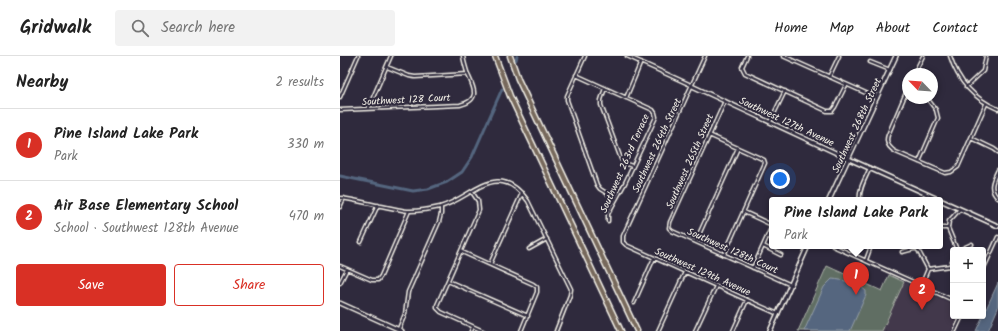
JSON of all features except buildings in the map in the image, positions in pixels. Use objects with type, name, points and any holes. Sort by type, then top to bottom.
[{"type":"highway","points":[[495,56],[510,96],[621,331]]},
{"type":"highway","points":[[510,56],[518,79],[637,331]]},
{"type":"main road","name":"Southwest 268th Street","points":[[831,197],[896,56]]},
{"type":"main road","name":"Southwest 127th Avenue","points":[[849,158],[933,197]]},
{"type":"main road","name":"Southwest 127th Avenue","points":[[943,201],[998,226]]},
{"type":"main road","points":[[770,331],[807,249]]},
{"type":"street","points":[[340,97],[358,56]]},
{"type":"street","points":[[368,109],[391,56]]},
{"type":"street","points":[[387,67],[415,77],[468,74],[463,56]]},
{"type":"street","points":[[585,56],[567,96],[567,100],[597,185],[600,189],[616,199]]},
{"type":"street","name":"Southwest 127th Avenue","points":[[627,56],[849,158]]},
{"type":"street","name":"Southwest 264th Street","points":[[623,242],[623,236],[705,56]]},
{"type":"street","points":[[747,56],[742,67],[744,72],[827,110],[832,111],[846,85]]},
{"type":"street","points":[[783,56],[876,98]]},
{"type":"street","points":[[829,77],[839,56]]},
{"type":"street","points":[[917,68],[923,56]]},
{"type":"street","points":[[950,56],[957,73],[966,86],[986,104],[998,109]]},
{"type":"street","points":[[966,86],[983,71],[986,56]]},
{"type":"street","points":[[576,75],[626,98],[641,62]]},
{"type":"street","points":[[870,62],[890,70]]},
{"type":"street","name":"Southwest 128 Court","points":[[340,110],[460,105],[466,103],[472,98],[474,91],[474,86],[468,74]]},
{"type":"street","points":[[605,88],[601,105],[621,159],[624,163],[632,166]]},
{"type":"street","points":[[770,122],[785,91]]},
{"type":"street","name":"Southwest 263rd Terrace","points":[[608,221],[608,214],[625,183],[656,117],[652,110],[626,98]]},
{"type":"street","name":"Southwest 265th Street","points":[[669,228],[670,222],[725,101]]},
{"type":"street","points":[[902,102],[888,135],[887,141],[889,146],[893,150],[942,172],[951,172],[958,167],[986,104]]},
{"type":"street","points":[[918,162],[938,118],[936,110],[932,104]]},
{"type":"street","points":[[709,135],[760,158],[765,162],[724,255]]},
{"type":"street","points":[[970,138],[998,152]]},
{"type":"street","points":[[695,242],[738,148]]},
{"type":"street","points":[[859,197],[870,168]]},
{"type":"street","points":[[998,170],[992,186],[993,191],[998,198]]},
{"type":"street","points":[[340,198],[409,211],[441,207],[489,182],[501,181],[511,184],[522,193],[528,201],[571,289],[556,331]]},
{"type":"street","points":[[472,191],[478,201],[479,210],[462,252],[437,305],[442,312],[483,331]]},
{"type":"street","points":[[490,264],[522,193]]},
{"type":"street","points":[[340,207],[344,198]]},
{"type":"street","points":[[361,242],[378,205]]},
{"type":"street","points":[[399,330],[405,314],[408,292],[439,222],[441,207]]},
{"type":"street","points":[[957,247],[948,228],[949,221],[960,209]]},
{"type":"street","points":[[340,266],[372,280],[378,280],[409,211]]},
{"type":"street","points":[[744,212],[769,224]]},
{"type":"street","name":"Southwest 128th Court","points":[[669,228],[672,231],[695,242],[791,285]]},
{"type":"street","points":[[943,228],[948,228]]},
{"type":"street","points":[[753,268],[769,233]]},
{"type":"street","points":[[986,263],[998,237]]},
{"type":"street","points":[[529,249],[547,239]]},
{"type":"street","name":"Southwest 129th Avenue","points":[[623,242],[626,245],[778,314]]},
{"type":"street","points":[[965,247],[972,244]]},
{"type":"street","points":[[763,246],[781,255]]},
{"type":"street","points":[[840,249],[950,299]]},
{"type":"street","points":[[866,260],[870,249]]},
{"type":"street","points":[[902,252],[912,249]]},
{"type":"street","points":[[919,249],[928,269],[921,286]]},
{"type":"street","points":[[462,252],[533,284],[536,287],[537,292],[522,331]]},
{"type":"street","points":[[634,303],[654,258]]},
{"type":"street","points":[[928,269],[950,266]]},
{"type":"street","points":[[340,283],[347,269]]},
{"type":"street","points":[[658,331],[685,272]]},
{"type":"street","points":[[448,281],[528,316]]},
{"type":"street","points":[[695,331],[716,286]]},
{"type":"street","points":[[733,331],[747,300]]},
{"type":"street","points":[[340,303],[402,331]]},
{"type":"street","points":[[955,331],[961,319]]},
{"type":"street","points":[[471,331],[473,327]]},
{"type":"shaded area","points":[[904,282],[950,303],[950,319],[957,319],[951,331],[882,331]]},
{"type":"green space","points":[[827,266],[882,291],[889,275],[904,282],[882,331],[798,331]]},
{"type":"water","points":[[832,279],[850,282],[866,291],[866,295],[850,331],[804,331],[824,287]]},
{"type":"water","points":[[998,283],[998,308],[988,331],[976,331],[982,319],[986,319],[986,309]]},
{"type":"waterway","points":[[516,60],[517,56]]},
{"type":"waterway","points":[[340,176],[413,191],[428,189],[447,182],[462,172],[472,157],[502,89]]},
{"type":"place","name":"Pine Island Lake Park","points":[[856,295]]},
{"type":"place","name":"Air Base Elementary School","points":[[922,310]]}]
